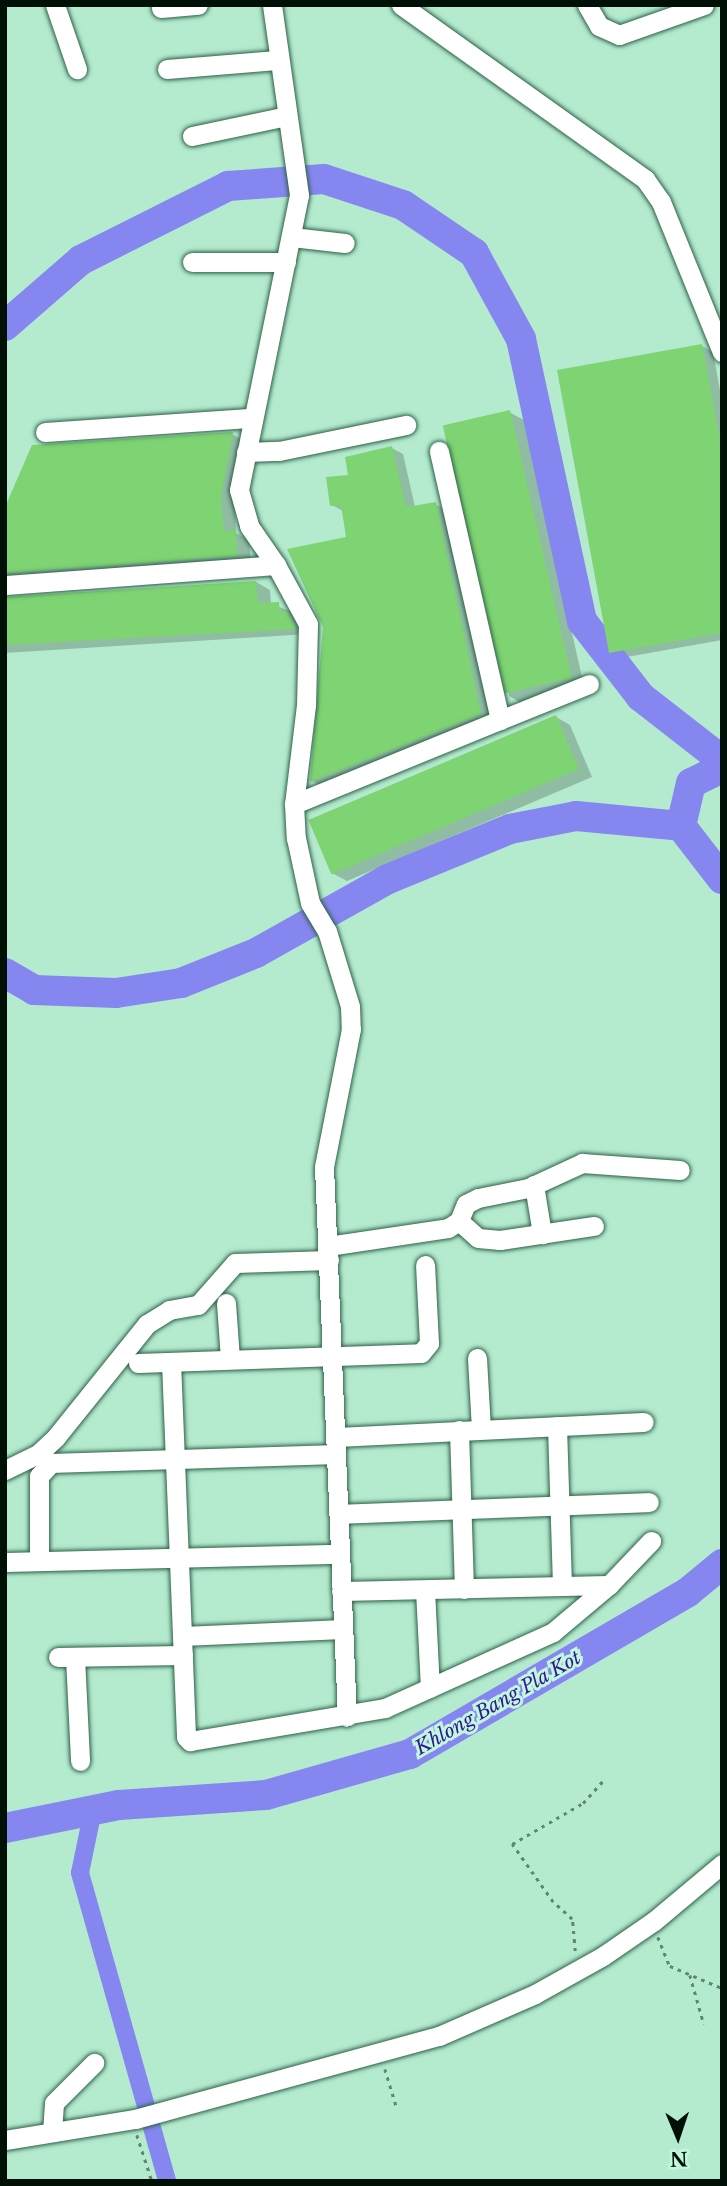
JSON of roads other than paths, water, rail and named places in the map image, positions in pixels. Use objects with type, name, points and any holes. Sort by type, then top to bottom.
[{"type":"street","points":[[55,5],[76,69]]},
{"type":"street","points":[[161,8],[198,5]]},
{"type":"street","points":[[272,5],[277,60],[299,187],[292,236],[246,453],[240,502],[249,526],[276,565],[304,614],[310,633],[294,804],[310,903],[327,931],[347,984],[351,1029],[324,1167],[347,1717]]},
{"type":"street","points":[[401,5],[645,179],[661,202],[722,352]]},
{"type":"street","points":[[587,5],[599,26],[619,35],[704,5]]},
{"type":"street","points":[[167,69],[277,60]]},
{"type":"street","points":[[191,136],[287,116]]},
{"type":"street","points":[[292,236],[345,243]]},
{"type":"street","points":[[192,262],[286,262]]},
{"type":"street","points":[[44,432],[253,418]]},
{"type":"street","points":[[246,453],[279,451],[406,425]]},
{"type":"street","points":[[439,451],[500,720]]},
{"type":"street","points":[[5,585],[276,565]]},
{"type":"street","points":[[294,804],[589,684]]},
{"type":"street","points":[[5,1470],[38,1454],[56,1437],[146,1324],[169,1310],[198,1305],[234,1263],[328,1253],[427,1233],[459,1221],[466,1205],[478,1198],[534,1185],[582,1163],[680,1170]]},
{"type":"street","points":[[534,1185],[542,1234]]},
{"type":"street","points":[[459,1221],[478,1238],[500,1240],[594,1226]]},
{"type":"street","points":[[138,1363],[421,1353],[429,1343],[425,1265]]},
{"type":"street","points":[[226,1303],[230,1359]]},
{"type":"street","points":[[477,1358],[481,1429]]},
{"type":"street","points":[[171,1362],[186,1737],[190,1741],[347,1717],[385,1708],[553,1632],[610,1585],[651,1541]]},
{"type":"street","points":[[40,1560],[41,1468],[51,1462],[336,1446],[459,1430],[644,1422]]},
{"type":"street","points":[[556,1426],[562,1586]]},
{"type":"street","points":[[459,1430],[464,1589]]},
{"type":"street","points":[[339,1514],[649,1502]]},
{"type":"street","points":[[5,1562],[340,1553]]},
{"type":"street","points":[[341,1591],[610,1585]]},
{"type":"street","points":[[425,1590],[430,1688]]},
{"type":"street","points":[[80,1761],[66,1657],[343,1629]]},
{"type":"street","points":[[5,2140],[133,2119],[439,2036],[603,1956],[654,1921],[722,1864]]},
{"type":"street","points":[[51,2132],[54,2103],[93,2063]]},
{"type":"waterway","points":[[5,326],[81,260],[228,186],[324,179],[403,205],[474,253],[521,339],[582,621],[641,697],[722,760]]},
{"type":"waterway","name":"Khlong Bang Pla Kot","points":[[722,768],[691,783],[681,826],[722,879]]},
{"type":"waterway","points":[[5,973],[34,990],[116,993],[181,983],[256,953],[388,879],[510,829],[576,816],[681,826]]},
{"type":"waterway","name":"Khlong Bang Pla Kot","points":[[5,1828],[119,1805],[266,1795],[410,1754],[688,1592],[722,1564]]},
{"type":"waterway","points":[[93,1810],[80,1873],[167,2181]]}]
